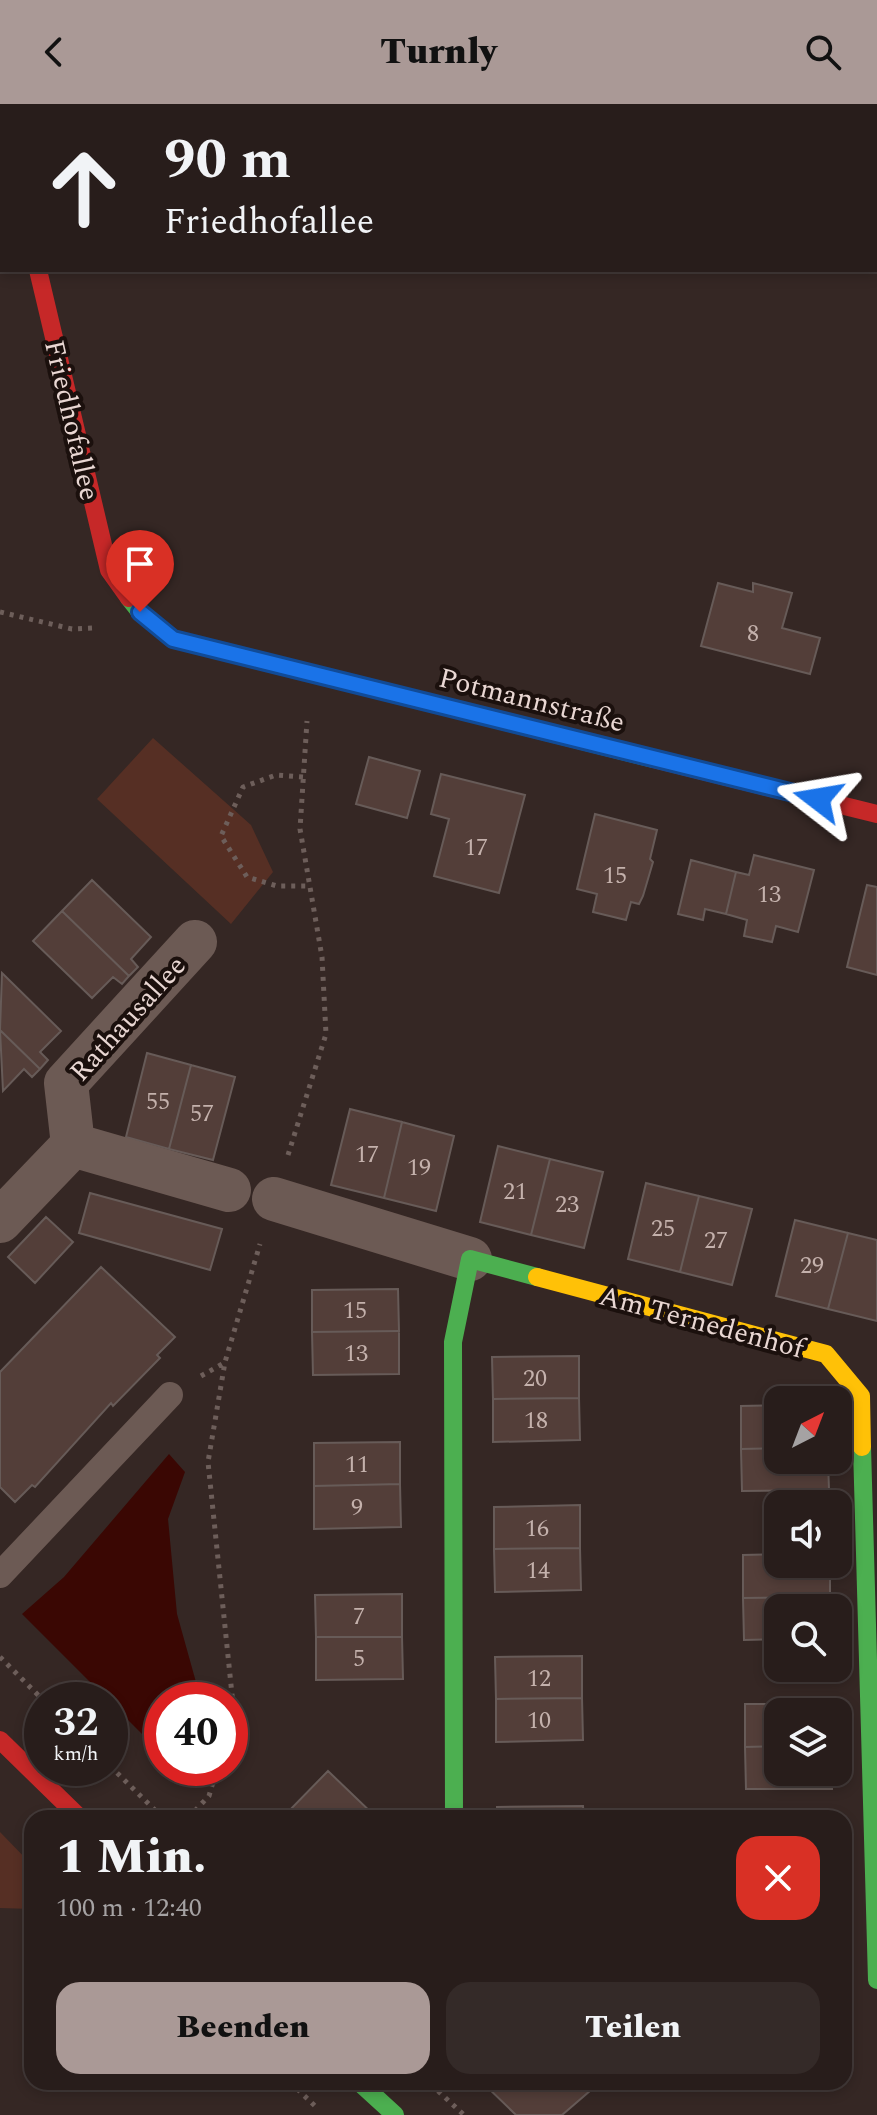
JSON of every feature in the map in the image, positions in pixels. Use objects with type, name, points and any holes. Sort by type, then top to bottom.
[{"type":"street","name":"Friedhofallee","points":[[38,272],[109,570],[140,612],[173,639]]},
{"type":"street","name":"Potmannstraße","points":[[173,639],[877,814]]},
{"type":"street","name":"Rathausallee","points":[[73,1145],[66,1083],[195,942]]},
{"type":"street","points":[[0,1221],[73,1145],[229,1190]]},
{"type":"street","name":"Am Ternedenhof","points":[[274,1199],[470,1259],[826,1354],[861,1396],[877,1980]]},
{"type":"street","points":[[454,1810],[453,1342],[470,1259]]},
{"type":"street","points":[[0,1740],[72,1810]]},
{"type":"street","points":[[368,2090],[395,2115]]},
{"type":"lane","points":[[0,1575],[170,1395]]},
{"type":"path","points":[[0,612],[72,629],[100,628],[140,612]]},
{"type":"path","points":[[303,777],[276,775],[243,787],[221,836],[247,877],[277,886],[308,886]]},
{"type":"path","points":[[0,1657],[25,1682]]},
{"type":"path","points":[[128,1784],[155,1810]]},
{"type":"path","points":[[196,1810],[209,1796],[212,1786]]},
{"type":"path","points":[[298,2090],[324,2115]]},
{"type":"path","points":[[437,2090],[464,2115]]},
{"type":"shaded area","points":[[153,738],[251,825],[273,872],[231,924],[97,799]]},
{"type":"shaded area","points":[[169,1454],[185,1472],[168,1519],[177,1614],[196,1682],[144,1682],[144,1736],[128,1720],[128,1682],[90,1682],[22,1614],[64,1577]]},
{"type":"shaded area","points":[[0,1832],[24,1857],[24,1909],[0,1908]]},
{"type":"building","points":[[718,583],[753,592],[753,583],[792,593],[782,628],[820,638],[810,674],[701,646]]},
{"type":"building","points":[[369,757],[420,771],[407,818],[356,804]]},
{"type":"building","points":[[441,774],[525,795],[499,893],[434,876],[449,819],[431,814]]},
{"type":"building","points":[[595,814],[657,830],[650,859],[653,862],[643,896],[639,904],[631,902],[626,920],[593,912],[597,894],[577,889]]},
{"type":"building","points":[[754,855],[814,870],[798,932],[776,926],[772,942],[744,936],[747,920],[726,914],[736,872],[749,875]]},
{"type":"building","points":[[691,860],[736,872],[726,914],[705,909],[703,920],[678,914]]},
{"type":"building","points":[[92,880],[151,937],[131,959],[138,967],[129,976],[62,911]]},
{"type":"building","points":[[867,885],[877,887],[877,975],[847,967]]},
{"type":"building","points":[[62,911],[129,976],[122,984],[113,977],[92,998],[33,941]]},
{"type":"building","points":[[2,973],[61,1031],[40,1052],[48,1060],[40,1069],[0,1030]]},
{"type":"building","points":[[0,1030],[40,1069],[32,1077],[24,1069],[3,1091]]},
{"type":"building","points":[[147,1053],[191,1065],[169,1149],[126,1137]]},
{"type":"building","points":[[191,1065],[235,1077],[213,1160],[169,1149]]},
{"type":"building","points":[[350,1109],[402,1122],[384,1198],[331,1185]]},
{"type":"building","points":[[402,1122],[454,1136],[436,1211],[384,1198]]},
{"type":"building","points":[[498,1146],[550,1159],[531,1235],[480,1222]]},
{"type":"building","points":[[550,1159],[603,1172],[584,1248],[531,1235]]},
{"type":"building","points":[[646,1183],[699,1196],[680,1272],[628,1259]]},
{"type":"building","points":[[90,1193],[222,1229],[210,1270],[79,1233]]},
{"type":"building","points":[[699,1196],[752,1209],[732,1285],[680,1272]]},
{"type":"building","points":[[46,1217],[73,1242],[35,1283],[8,1257]]},
{"type":"building","points":[[795,1220],[848,1233],[828,1309],[776,1296]]},
{"type":"building","points":[[848,1233],[877,1240],[877,1321],[828,1309]]},
{"type":"building","points":[[101,1267],[175,1337],[157,1355],[160,1358],[113,1406],[111,1403],[35,1487],[32,1485],[15,1502],[0,1487],[0,1372]]},
{"type":"building","points":[[398,1289],[399,1331],[312,1332],[312,1290]]},
{"type":"building","points":[[399,1331],[399,1374],[313,1375],[312,1332]]},
{"type":"building","points":[[579,1356],[579,1398],[493,1399],[492,1357]]},
{"type":"building","points":[[579,1398],[580,1440],[493,1442],[493,1399]]},
{"type":"building","points":[[764,1405],[764,1448],[741,1449],[741,1406]]},
{"type":"building","points":[[400,1442],[400,1484],[314,1486],[314,1443]]},
{"type":"building","points":[[764,1448],[764,1474],[828,1474],[829,1490],[742,1491],[741,1449]]},
{"type":"building","points":[[400,1484],[401,1527],[314,1529],[314,1486]]},
{"type":"building","points":[[580,1505],[580,1548],[494,1549],[494,1507]]},
{"type":"building","points":[[580,1548],[581,1590],[495,1592],[494,1549]]},
{"type":"building","points":[[764,1554],[764,1578],[830,1578],[830,1594],[764,1594],[764,1598],[743,1598],[743,1555]]},
{"type":"building","points":[[402,1594],[402,1637],[316,1637],[315,1595]]},
{"type":"building","points":[[743,1598],[764,1598],[764,1639],[744,1640]]},
{"type":"building","points":[[316,1637],[402,1637],[403,1679],[316,1680]]},
{"type":"building","points":[[582,1656],[582,1698],[496,1699],[495,1657]]},
{"type":"building","points":[[582,1698],[583,1740],[496,1742],[496,1699]]},
{"type":"building","points":[[745,1704],[764,1704],[764,1746],[745,1747]]},
{"type":"building","points":[[764,1746],[764,1786],[832,1786],[832,1789],[746,1789],[745,1747]]},
{"type":"building","points":[[328,1771],[369,1810],[290,1810]]},
{"type":"building","points":[[583,1806],[583,1810],[497,1810],[497,1807]]},
{"type":"building","points":[[490,2090],[591,2090],[562,2115],[516,2115]]},
{"type":"traffic: fast","points":[[129,598],[140,612],[173,639],[654,759]]},
{"type":"traffic: fast","points":[[454,1810],[453,1342],[470,1259],[537,1277]]},
{"type":"traffic: fast","points":[[862,1447],[877,1980]]},
{"type":"traffic: fast","points":[[368,2090],[395,2115]]},
{"type":"traffic: slow","points":[[537,1277],[826,1354],[861,1396],[862,1447]]},
{"type":"traffic: jam","points":[[38,272],[109,570],[129,598]]},
{"type":"traffic: jam","points":[[654,759],[877,814]]},
{"type":"traffic: jam","points":[[0,1740],[72,1810]]},
{"type":"route","points":[[140,612],[173,639],[818,799]]}]
